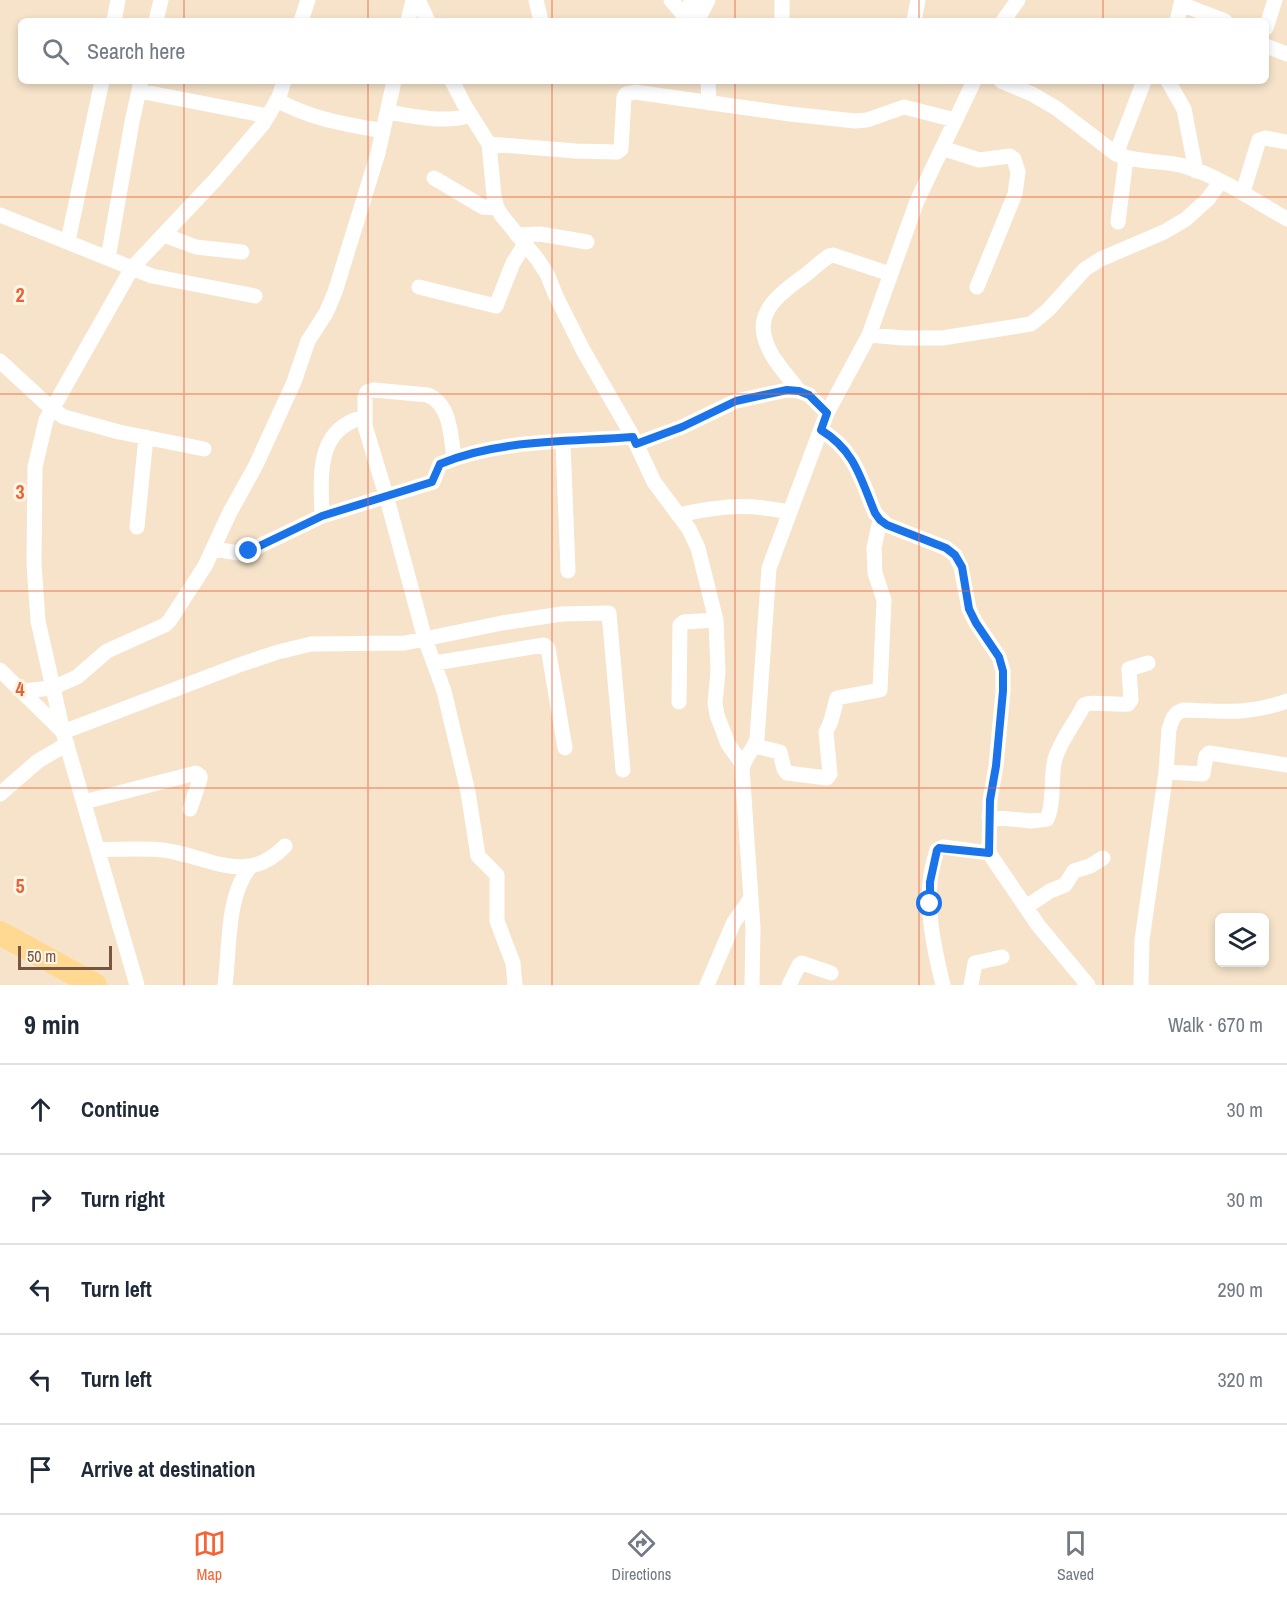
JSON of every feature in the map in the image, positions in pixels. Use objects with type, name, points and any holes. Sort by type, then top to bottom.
[{"type":"main road","points":[[0,933],[62,977],[95,985]]},
{"type":"street","points":[[115,18],[118,0]]},
{"type":"street","points":[[157,18],[161,0]]},
{"type":"street","points":[[302,18],[308,0]]},
{"type":"street","points":[[409,18],[413,0]]},
{"type":"street","points":[[418,0],[427,18]]},
{"type":"street","points":[[536,0],[540,18]]},
{"type":"street","points":[[670,0],[690,18]]},
{"type":"street","points":[[691,18],[692,0]]},
{"type":"street","points":[[692,18],[708,0]]},
{"type":"street","points":[[782,0],[782,18]]},
{"type":"street","points":[[915,18],[918,0]]},
{"type":"street","points":[[1005,18],[1018,0]]},
{"type":"street","points":[[1269,19],[1275,0]]},
{"type":"street","points":[[1178,18],[1182,2],[1218,18]]},
{"type":"street","points":[[1269,47],[1287,54]]},
{"type":"street","points":[[68,241],[101,84]]},
{"type":"street","points":[[137,985],[65,738],[38,621],[34,564],[35,467],[46,420],[132,268],[223,171],[263,124],[277,100],[283,84]]},
{"type":"street","points":[[22,692],[52,688],[77,677],[107,651],[165,625],[205,566],[256,465],[294,382],[308,341],[326,314],[335,292],[383,131],[393,84]]},
{"type":"street","points":[[454,84],[489,144],[497,208],[547,274],[583,350],[634,440],[654,482],[689,529],[698,548],[716,620],[718,672],[715,703],[717,715],[728,744],[743,765],[751,898],[752,985]]},
{"type":"street","points":[[708,84],[709,103]]},
{"type":"street","points":[[743,765],[755,746],[769,568],[827,413],[869,335],[917,201],[973,84]]},
{"type":"street","points":[[1008,84],[1056,108],[1121,156],[1170,163],[1196,171],[1243,192],[1287,219]]},
{"type":"street","points":[[1118,222],[1121,156],[1143,84]]},
{"type":"street","points":[[1170,84],[1184,110],[1196,171]]},
{"type":"street","points":[[108,258],[140,86],[268,116]]},
{"type":"street","points":[[489,144],[617,152],[621,149],[624,97],[626,94],[635,92],[855,121],[867,120],[897,109],[909,108],[955,120]]},
{"type":"street","points":[[277,100],[302,113],[319,118],[383,131]]},
{"type":"street","points":[[387,112],[446,120],[471,116]]},
{"type":"street","points":[[1243,192],[1259,140],[1265,138],[1287,142]]},
{"type":"street","points":[[942,148],[979,160],[1010,156],[1014,159],[1018,172],[1015,194],[977,287]]},
{"type":"street","points":[[434,178],[483,207],[497,208]]},
{"type":"street","points":[[869,335],[942,338],[1031,324],[1048,310],[1085,269],[1101,259],[1164,232],[1186,219],[1208,200],[1221,181]]},
{"type":"street","points":[[0,215],[152,276],[173,282],[255,296]]},
{"type":"street","points":[[521,240],[540,234],[587,242]]},
{"type":"street","points":[[164,235],[196,247],[242,252]]},
{"type":"street","points":[[419,286],[495,306],[521,240]]},
{"type":"street","points":[[799,391],[770,352],[765,341],[763,329],[767,310],[780,294],[829,256],[833,255],[890,274]]},
{"type":"street","points":[[0,361],[52,409],[64,417],[204,449]]},
{"type":"street","points":[[213,549],[239,553],[249,551],[322,516],[432,482],[438,466],[472,452],[490,448],[563,442],[634,440],[682,427],[736,401],[787,390],[809,395],[827,413]]},
{"type":"street","points":[[454,459],[450,428],[440,402],[428,395],[369,391],[365,397],[364,417],[424,639],[444,691],[468,792],[478,856],[497,874],[498,921],[513,963],[515,985]]},
{"type":"street","points":[[322,516],[321,482],[325,450],[342,427],[351,420],[364,417]]},
{"type":"street","points":[[821,430],[836,439],[849,454],[880,520],[887,525],[946,548],[955,555],[962,567],[969,609],[999,657],[1003,671],[1003,691],[989,817],[989,853],[1038,925],[1088,985]]},
{"type":"street","points":[[137,526],[146,437]]},
{"type":"street","points":[[563,442],[568,571]]},
{"type":"street","points":[[678,515],[736,506],[761,506],[789,512]]},
{"type":"street","points":[[755,746],[780,752],[787,773],[827,778],[830,774],[826,732],[837,698],[880,690],[884,600],[875,573],[874,548],[880,520]]},
{"type":"street","points":[[0,794],[65,738],[278,652],[311,644],[405,643],[552,615],[609,613],[623,770]]},
{"type":"street","points":[[679,702],[680,625],[684,622],[716,620]]},
{"type":"street","points":[[435,663],[544,645],[548,648],[565,748]]},
{"type":"street","points":[[989,817],[1031,821],[1047,819],[1055,760],[1059,748],[1084,705],[1090,702],[1106,705],[1128,704],[1131,700],[1129,669],[1148,663]]},
{"type":"street","points":[[0,670],[65,738]]},
{"type":"street","points":[[1141,985],[1142,940],[1166,772],[1169,729],[1173,718],[1177,712],[1183,710],[1248,712],[1287,701]]},
{"type":"street","points":[[1166,772],[1203,774],[1206,756],[1209,753],[1287,765]]},
{"type":"street","points":[[84,802],[196,773],[199,774],[200,779],[190,809]]},
{"type":"street","points":[[98,850],[163,850],[249,868],[262,864],[285,846]]},
{"type":"street","points":[[943,985],[932,938],[930,904],[930,882],[937,850],[943,847],[989,853]]},
{"type":"street","points":[[1026,907],[1050,891],[1065,885],[1074,871],[1090,866],[1103,858]]},
{"type":"street","points":[[225,985],[231,923],[242,876],[249,868]]},
{"type":"street","points":[[707,985],[734,922],[751,898]]},
{"type":"street","points":[[971,985],[975,963],[1002,957]]},
{"type":"street","points":[[789,985],[802,963],[831,973]]},
{"type":"shaded area","points":[[0,0],[1287,0],[1287,985],[0,985]]},
{"type":"route","points":[[249,551],[322,516],[432,482],[440,464],[472,452],[490,448],[633,437],[636,444],[682,427],[736,401],[787,390],[809,395],[827,413],[821,430],[836,439],[849,454],[880,520],[887,525],[946,548],[955,555],[962,567],[969,609],[999,657],[1003,671],[996,766],[990,800],[989,853],[939,848],[930,882],[930,904]]}]
